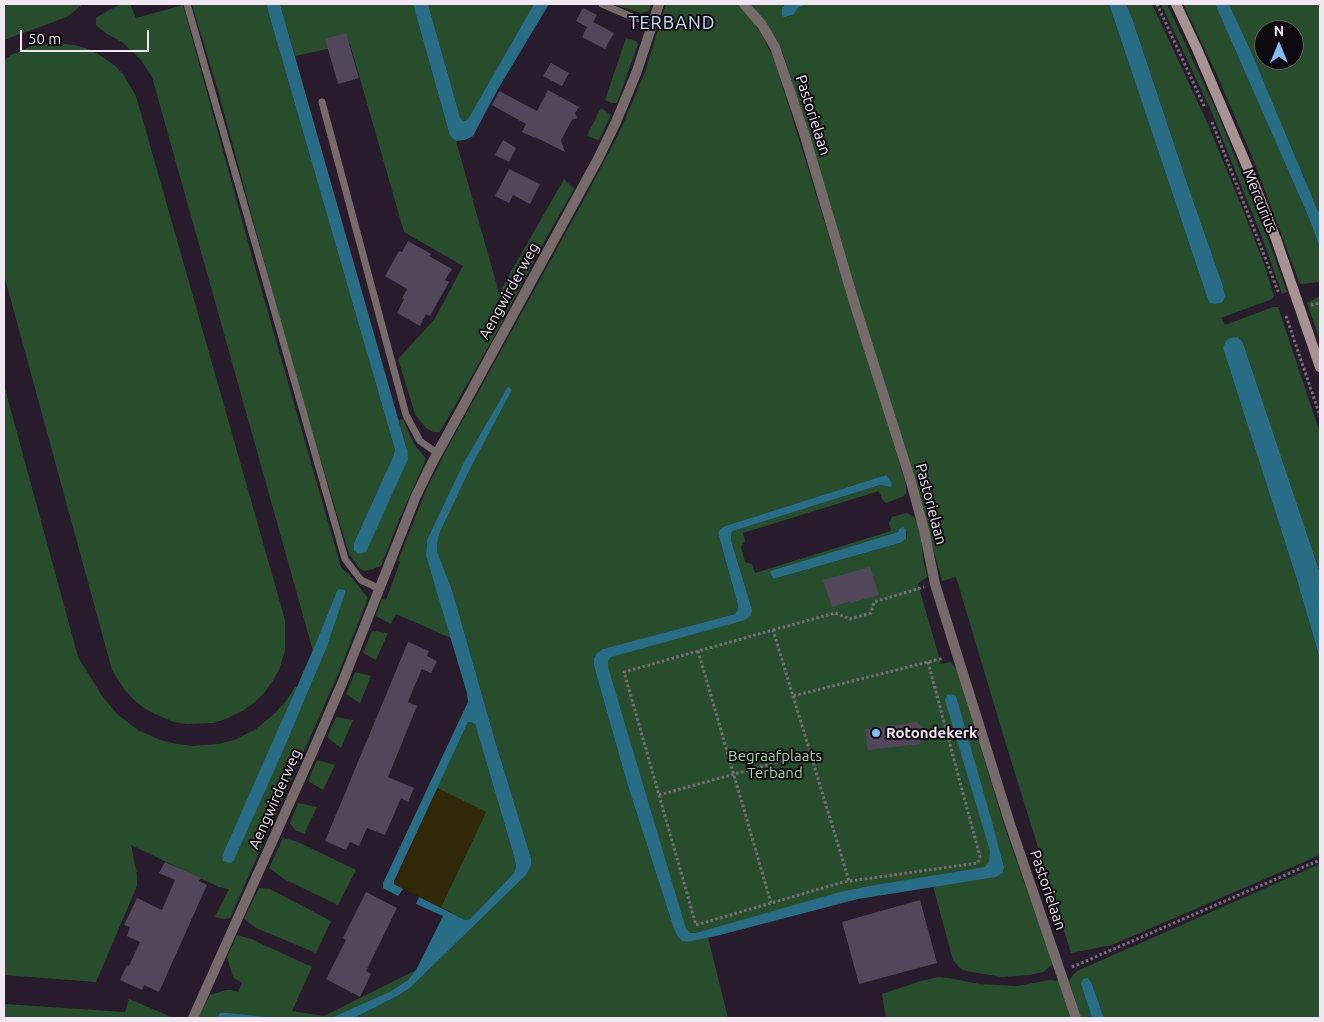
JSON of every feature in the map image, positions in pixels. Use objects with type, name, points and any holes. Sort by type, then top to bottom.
[{"type":"street","name":"Aengwirderweg","points":[[193,1018],[312,753],[413,504],[438,453],[598,159],[630,88],[659,4]]},
{"type":"street","name":"Pastorielaan","points":[[744,4],[762,25],[775,47],[801,124],[855,305],[911,482],[924,530],[935,584],[1010,824],[1076,1018]]},
{"type":"street","name":"Mercurius","points":[[1176,4],[1249,171],[1276,239],[1320,367]]},
{"type":"lane","points":[[187,4],[345,559],[361,580],[380,589]]},
{"type":"lane","points":[[602,4],[632,17],[653,23]]},
{"type":"lane","points":[[322,102],[406,415],[420,441],[438,453]]},
{"type":"path","name":"Mercurius","points":[[1157,4],[1208,114],[1279,294]]},
{"type":"path","points":[[1286,314],[1320,416]]},
{"type":"path","points":[[928,662],[980,857],[978,863],[849,881],[696,925],[624,672],[835,613],[850,619],[872,613],[874,602],[935,584]]},
{"type":"path","points":[[773,630],[849,881]]},
{"type":"path","points":[[698,651],[771,903]]},
{"type":"path","points":[[793,696],[957,655]]},
{"type":"path","points":[[659,795],[810,753]]},
{"type":"path","points":[[1060,972],[1320,860]]},
{"type":"green space","points":[[4,4],[83,4],[67,17],[4,40]]},
{"type":"green space","points":[[122,4],[130,4],[136,18],[183,5],[251,253],[340,564],[342,569],[349,574],[368,598],[339,672],[230,918],[215,917],[229,889],[219,887],[131,845],[137,874],[137,886],[96,982],[4,975],[4,385],[78,657],[102,696],[118,715],[138,730],[160,740],[193,746],[218,744],[234,740],[256,729],[275,713],[295,687],[298,687],[222,856],[231,863],[283,751],[326,649],[337,591],[313,651],[152,77],[141,60],[122,42],[107,34],[96,25],[96,18]]},
{"type":"green space","points":[[266,4],[395,450],[354,543],[407,450],[399,420],[403,419],[414,444],[426,459],[381,566],[373,569],[365,571],[360,569],[349,554],[293,368],[219,94],[192,5]]},
{"type":"green space","points":[[280,4],[413,4],[450,136],[456,141],[499,293],[564,179],[574,189],[440,432],[433,432],[426,428],[415,414],[398,359],[434,320],[463,266],[404,232],[350,44],[295,56]]},
{"type":"green space","points":[[428,4],[534,4],[468,119],[465,121],[460,117]]},
{"type":"green space","points":[[612,4],[651,4],[649,11],[641,13]]},
{"type":"green space","name":"Begraafplaats Terband","points":[[666,4],[738,4],[753,21],[774,59],[906,484],[906,493],[904,496],[886,503],[879,491],[743,533],[745,541],[741,547],[745,562],[752,564],[755,573],[891,531],[889,523],[892,517],[906,513],[913,516],[918,524],[927,577],[918,584],[941,664],[951,662],[957,670],[1005,828],[1052,965],[1043,972],[1002,977],[966,971],[961,969],[953,960],[933,886],[996,877],[1003,873],[1004,867],[956,697],[952,694],[950,695],[999,868],[930,882],[864,890],[692,938],[682,935],[633,794],[597,663],[599,657],[751,613],[750,603],[731,540],[731,533],[880,485],[891,487],[892,483],[886,475],[720,529],[718,533],[738,611],[735,614],[604,649],[597,653],[594,658],[594,666],[627,783],[674,929],[682,941],[687,942],[708,937],[728,1018],[355,1018],[411,987],[526,875],[531,866],[531,858],[453,593],[437,551],[440,532],[511,389],[507,388],[463,464],[427,540],[426,556],[451,638],[396,614],[391,624],[376,616],[382,599],[386,600],[400,562],[398,561],[427,488],[587,194],[620,131],[645,72]],"holes":[[[903,527],[906,529],[906,539],[900,543],[773,579],[771,571],[898,532]]]},
{"type":"green space","points":[[751,4],[785,4],[783,5],[787,17],[793,15],[798,8],[808,4],[1109,4],[1208,300],[1216,304],[1223,301],[1225,296],[1223,286],[1126,4],[1152,4],[1207,122],[1263,261],[1274,296],[1272,299],[1221,318],[1225,325],[1273,307],[1278,307],[1320,433],[1320,573],[1243,343],[1223,348],[1297,580],[1320,659],[1320,855],[1112,945],[1071,953],[956,577],[942,581],[783,53],[777,40]]},
{"type":"green space","points":[[1161,4],[1167,4],[1217,112],[1267,236],[1287,292],[1282,294],[1263,240],[1212,113]]},
{"type":"green space","points":[[1183,4],[1215,4],[1309,218],[1320,248],[1320,282],[1300,284],[1255,164],[1217,75]]},
{"type":"green space","points":[[1229,4],[1320,4],[1320,213],[1259,70],[1304,70],[1304,20],[1254,20],[1254,58]]},
{"type":"green space","points":[[626,38],[636,41],[638,44],[617,103],[611,103],[605,100]]},
{"type":"green space","points":[[48,43],[74,45],[98,54],[123,74],[136,96],[285,620],[285,650],[279,670],[272,682],[255,702],[244,710],[213,723],[187,724],[174,722],[155,714],[133,699],[112,670],[4,275],[4,60],[29,47]]},
{"type":"green space","points":[[601,108],[611,115],[599,140],[587,136]]},
{"type":"green space","points":[[1320,296],[1320,341],[1307,303]]},
{"type":"green space","points":[[372,631],[388,633],[376,660],[363,653]]},
{"type":"green space","points":[[355,672],[371,676],[360,703],[346,694]]},
{"type":"green space","points":[[336,717],[353,720],[341,748],[327,737]]},
{"type":"green space","points":[[468,722],[475,724],[516,867],[514,873],[470,919],[465,920],[441,907],[486,812],[437,788]]},
{"type":"green space","points":[[317,760],[335,765],[323,790],[308,781]]},
{"type":"green space","points":[[298,803],[317,807],[304,834],[295,830],[290,823]]},
{"type":"green space","points":[[283,838],[298,842],[356,870],[338,905],[284,879],[269,868]]},
{"type":"green space","points":[[1320,864],[1320,1018],[1104,1018],[1092,984],[1081,984],[1092,1018],[1081,1018],[1069,981],[1077,971]]},
{"type":"green space","points":[[259,888],[270,889],[331,921],[316,953],[256,928],[244,919]]},
{"type":"green space","points":[[237,935],[251,939],[312,967],[292,1011],[324,1016],[416,970],[408,980],[391,991],[331,1018],[275,1018],[220,1013],[218,1018],[198,1018],[210,995],[226,990],[238,992],[242,983],[233,977],[227,957]]},
{"type":"green space","points":[[938,977],[979,984],[1017,986],[1050,980],[1060,981],[1071,1018],[886,1018],[882,994]]},
{"type":"green space","points":[[129,999],[174,1018],[4,1018],[4,1004],[125,1012]]},
{"type":"sand","points":[[437,788],[486,812],[441,907],[394,884]]},
{"type":"water","points":[[266,4],[280,4],[407,450],[408,459],[366,552],[359,554],[354,551],[354,543],[395,450]]},
{"type":"water","points":[[413,4],[428,4],[460,117],[465,121],[468,119],[534,4],[549,4],[498,89],[473,136],[465,140],[456,141],[450,136]]},
{"type":"water","points":[[785,4],[808,4],[798,8],[793,15],[784,17],[782,9]]},
{"type":"water","points":[[1109,4],[1126,4],[1132,18],[1223,286],[1225,296],[1223,302],[1216,304],[1210,303],[1208,300]]},
{"type":"water","points":[[1215,4],[1229,4],[1253,56],[1254,70],[1259,70],[1320,213],[1320,248],[1309,218]]},
{"type":"water","points":[[1238,337],[1243,343],[1320,573],[1320,659],[1297,580],[1223,348],[1226,341],[1230,338]]},
{"type":"water","points":[[509,387],[512,390],[470,469],[440,532],[437,551],[453,593],[531,858],[531,866],[526,875],[411,987],[355,1018],[331,1018],[391,991],[408,980],[416,970],[443,916],[416,904],[419,897],[465,920],[470,919],[514,873],[516,867],[475,724],[468,722],[394,881],[394,884],[403,889],[398,896],[383,888],[383,883],[468,702],[467,693],[426,556],[427,540],[463,464]]},
{"type":"water","points":[[886,475],[892,483],[891,487],[880,485],[733,531],[731,533],[731,540],[752,610],[750,616],[745,620],[611,657],[608,661],[608,667],[686,929],[690,933],[696,933],[840,892],[985,867],[989,862],[990,851],[945,700],[947,695],[952,694],[956,696],[992,822],[1004,867],[1003,873],[996,877],[858,899],[716,936],[687,942],[682,941],[674,929],[627,783],[594,666],[594,658],[603,649],[735,614],[738,610],[738,605],[718,533],[720,529]]},
{"type":"water","points":[[903,527],[906,529],[906,539],[900,543],[773,579],[770,571],[898,532]]},
{"type":"water","points":[[339,589],[345,590],[345,593],[326,649],[283,751],[234,860],[231,863],[223,861],[222,856]]},
{"type":"water","points":[[1088,978],[1104,1018],[1092,1018],[1081,984],[1083,979]]},
{"type":"water","points":[[220,1013],[227,1013],[275,1018],[218,1018]]},
{"type":"building","points":[[583,8],[597,15],[593,22],[614,33],[605,49],[582,37],[587,27],[576,21]]},
{"type":"building","points":[[346,33],[359,78],[338,84],[325,39]]},
{"type":"building","points":[[551,63],[569,73],[562,86],[543,76]]},
{"type":"building","points":[[548,90],[579,107],[575,113],[577,118],[572,120],[561,140],[565,152],[522,132],[526,124],[492,105],[499,91],[537,111]]},
{"type":"building","points":[[503,140],[516,148],[509,162],[495,155]]},
{"type":"building","points":[[509,169],[540,184],[530,204],[513,195],[509,203],[495,196]]},
{"type":"building","points":[[408,241],[452,269],[445,280],[449,282],[430,316],[426,314],[420,326],[397,313],[407,289],[385,276],[399,251],[402,252]]},
{"type":"building","points":[[870,567],[879,595],[832,607],[823,580]]},
{"type":"building","points":[[408,642],[429,651],[427,656],[437,661],[431,673],[422,669],[414,687],[408,702],[417,706],[388,777],[414,788],[408,802],[401,798],[385,835],[367,828],[359,846],[350,842],[346,850],[325,841]]},
{"type":"building","points":[[917,722],[924,728],[925,737],[920,744],[868,750],[865,729]]},
{"type":"building","points":[[165,862],[201,878],[199,881],[207,885],[159,992],[144,985],[142,990],[120,980],[140,942],[127,936],[130,927],[124,925],[137,898],[162,910],[175,880],[159,873]]},
{"type":"building","points":[[366,892],[397,908],[366,971],[371,974],[360,997],[326,979],[346,940],[343,938]]},
{"type":"building","points":[[920,900],[937,963],[859,984],[842,922]]},
{"type":"place","name":"Rotondekerk","points":[[876,733]]},
{"type":"district","name":"TERBAND","points":[[672,23]]}]
